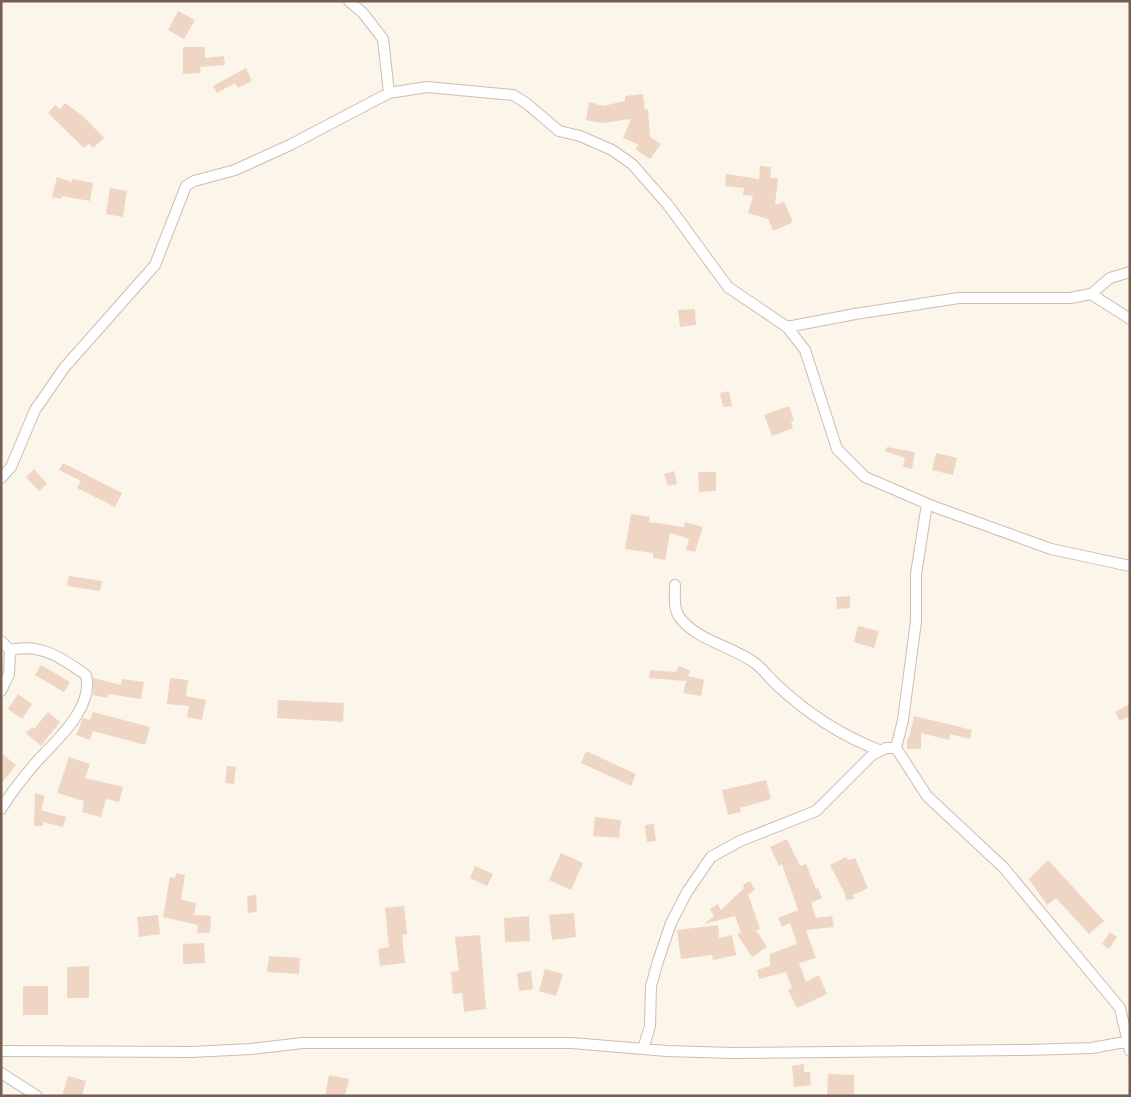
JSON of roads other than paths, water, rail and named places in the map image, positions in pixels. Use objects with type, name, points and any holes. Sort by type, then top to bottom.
[{"type":"street","points":[[349,1],[363,13],[383,39],[389,93]]},
{"type":"street","points":[[1,478],[11,466],[35,410],[64,368],[155,265],[186,186],[194,181],[235,170],[290,145],[389,93],[427,87],[513,96],[540,114],[559,132],[580,136],[612,150],[632,164],[668,205],[728,287],[787,327],[805,350],[837,449],[864,477],[927,504],[1051,549],[1130,566]]},
{"type":"street","points":[[787,327],[855,314],[959,298],[1070,298],[1091,294],[1110,278],[1130,272]]},
{"type":"street","points":[[1091,294],[1130,319]]},
{"type":"street","points":[[1,1051],[191,1052],[251,1049],[303,1043],[368,1042],[572,1043],[732,1054],[1026,1050],[1129,1045],[1120,1008],[1004,868],[926,796],[896,748],[903,720],[916,621],[916,574],[927,504]]},
{"type":"street","points":[[675,585],[676,609],[680,618],[689,628],[750,659],[760,666],[775,684],[823,721],[852,739],[879,750],[896,748]]},
{"type":"street","points":[[1,640],[10,650],[9,674],[1,691]]},
{"type":"street","points":[[1,808],[14,788],[66,731],[84,699],[88,683],[86,675],[45,650],[26,646],[10,650]]},
{"type":"street","points":[[643,1049],[650,1026],[651,986],[658,961],[687,892],[712,857],[740,841],[816,811],[879,750]]},
{"type":"street","points":[[1,1073],[36,1096]]}]
